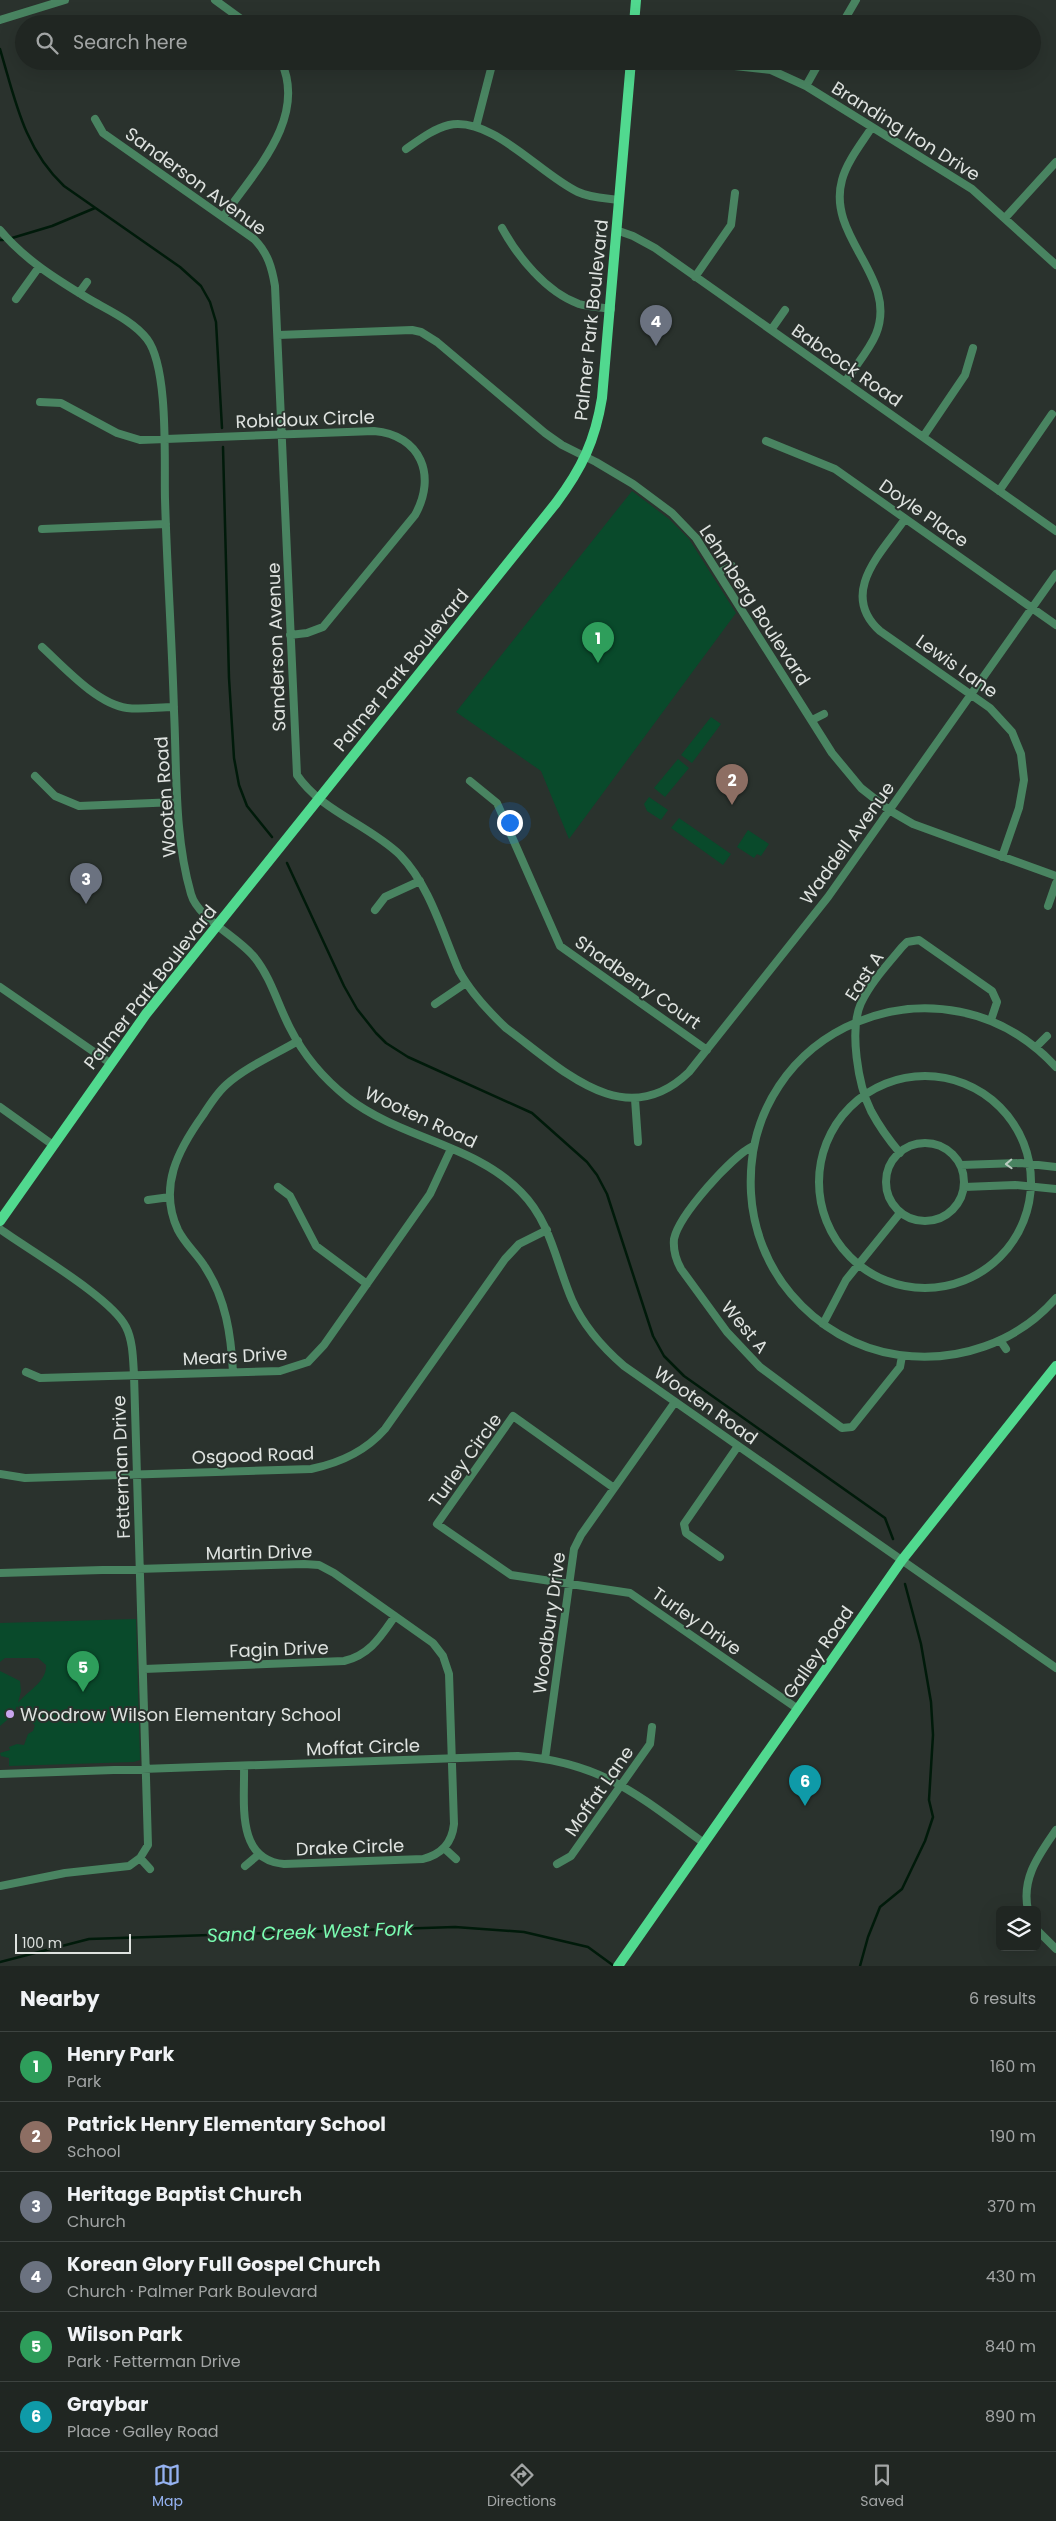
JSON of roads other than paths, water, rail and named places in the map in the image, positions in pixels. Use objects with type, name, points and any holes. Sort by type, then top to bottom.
[{"type":"main road","points":[[635,15],[636,0]]},
{"type":"main road","name":"Palmer Park Boulevard","points":[[0,1220],[146,1014],[556,503],[586,457],[595,433],[602,398],[630,70]]},
{"type":"main road","name":"Galley Road","points":[[618,1966],[902,1560],[1056,1366]]},
{"type":"street","points":[[16,15],[66,0]]},
{"type":"street","points":[[215,0],[236,15]]},
{"type":"street","points":[[847,15],[856,0]]},
{"type":"street","points":[[0,20],[15,15]]},
{"type":"street","points":[[223,217],[280,132],[286,112],[288,92],[284,70]]},
{"type":"street","points":[[476,127],[492,70]]},
{"type":"street","name":"Branding Iron Drive","points":[[771,70],[806,86],[972,189],[1056,265]]},
{"type":"street","points":[[806,86],[815,70]]},
{"type":"street","name":"Sanderson Avenue","points":[[95,118],[103,133],[254,239],[268,258],[275,286],[296,768],[301,781],[319,797],[399,854],[420,882],[466,983],[506,1028],[579,1081],[607,1095],[635,1099]]},
{"type":"street","points":[[406,149],[425,135],[448,125],[459,124],[476,127],[491,134],[570,188],[588,196],[619,200]]},
{"type":"street","points":[[845,382],[876,334],[881,309],[876,284],[846,231],[840,202],[842,178],[872,127]]},
{"type":"street","points":[[1005,218],[1056,162]]},
{"type":"street","points":[[695,277],[731,224],[736,193]]},
{"type":"street","points":[[502,228],[522,260],[562,295],[579,304],[611,309]]},
{"type":"street","name":"Wooten Road","points":[[0,230],[39,268],[132,325],[149,340],[160,372],[177,802],[181,843],[191,893],[197,907],[245,947],[262,968],[298,1041],[324,1077],[352,1101],[381,1119],[476,1159],[510,1181],[524,1195],[547,1230],[572,1299],[587,1329],[624,1366],[1056,1668]]},
{"type":"street","name":"Babcock Road","points":[[616,230],[642,240],[1056,531]]},
{"type":"street","points":[[16,299],[39,268]]},
{"type":"street","points":[[79,293],[87,282]]},
{"type":"street","points":[[771,330],[785,310]]},
{"type":"street","name":"Lehmberg Boulevard","points":[[278,335],[412,330],[421,332],[437,342],[545,433],[633,484],[682,522],[696,538],[812,720],[853,780],[889,810],[926,829],[1056,876]]},
{"type":"street","points":[[923,437],[965,376],[973,348]]},
{"type":"street","name":"Robidoux Circle","points":[[40,402],[61,403],[132,438],[163,439],[374,431],[394,435],[404,440],[422,462],[426,484],[421,504],[331,620],[315,631],[290,634]]},
{"type":"street","points":[[999,491],[1052,414]]},
{"type":"street","name":"Doyle Place","points":[[766,441],[835,470],[1056,625]]},
{"type":"street","name":"Lewis Lane","points":[[905,519],[867,572],[862,592],[865,609],[873,625],[880,631],[971,694],[1005,722],[1021,754],[1024,773],[1022,794],[1002,857]]},
{"type":"street","points":[[42,529],[166,524]]},
{"type":"street","points":[[718,573],[732,566]]},
{"type":"street","name":"Waddell Avenue","points":[[635,1099],[653,1096],[672,1087],[689,1072],[797,938],[1056,574]]},
{"type":"street","points":[[42,647],[95,693],[110,702],[126,708],[174,707]]},
{"type":"street","points":[[812,720],[824,714]]},
{"type":"street","points":[[35,776],[55,796],[70,804],[88,806],[177,802]]},
{"type":"street","name":"Shadberry Court","points":[[470,782],[497,803],[560,946],[707,1050]]},
{"type":"street","points":[[375,910],[385,897],[420,882]]},
{"type":"street","points":[[1048,906],[1056,883]]},
{"type":"street","name":"East A","points":[[900,1153],[880,1126],[864,1094],[858,1062],[855,1022],[862,1001],[872,984],[902,947],[914,940],[925,943],[992,991],[997,1002],[991,1020]]},
{"type":"street","points":[[434,1004],[466,983]]},
{"type":"street","points":[[0,987],[110,1063]]},
{"type":"street","points":[[1056,1066],[1036,1047],[991,1020],[947,1009],[919,1008],[876,1014],[855,1022],[820,1043],[793,1067],[772,1098],[753,1146],[750,1172],[751,1196],[761,1243],[784,1286],[799,1304],[823,1324],[863,1346],[902,1356],[929,1357],[957,1354],[1000,1340],[1034,1319],[1056,1298]]},
{"type":"street","points":[[1036,1047],[1047,1036]]},
{"type":"street","points":[[233,1372],[231,1338],[219,1294],[206,1268],[179,1232],[170,1197],[171,1173],[178,1152],[218,1092],[232,1080],[298,1041]]},
{"type":"street","points":[[920,1076],[942,1077],[967,1085],[990,1099],[1006,1113],[1021,1136],[1030,1164],[1032,1186],[1026,1217],[1014,1240],[991,1265],[969,1278],[945,1286],[918,1288],[886,1281],[858,1265],[837,1242],[820,1202],[819,1181],[822,1156],[830,1135],[848,1109],[864,1094],[884,1084],[920,1076]]},
{"type":"street","points":[[635,1099],[638,1142]]},
{"type":"street","points":[[0,1107],[54,1145]]},
{"type":"street","points":[[932,1143],[946,1149],[961,1165],[964,1187],[957,1205],[942,1217],[925,1221],[912,1219],[900,1213],[890,1199],[886,1180],[890,1166],[900,1153],[912,1145],[932,1143]]},
{"type":"street","name":"West A","points":[[753,1146],[741,1152],[727,1166],[681,1224],[674,1239],[676,1261],[681,1269],[727,1332],[747,1355],[770,1376],[842,1428],[852,1427],[900,1367],[902,1356]]},
{"type":"street","name":"Mears Drive","points":[[26,1372],[40,1378],[280,1371],[308,1362],[324,1345],[430,1194],[451,1149]]},
{"type":"street","points":[[961,1165],[1030,1164],[1056,1167]]},
{"type":"street","points":[[964,1187],[1032,1186],[1056,1189]]},
{"type":"street","points":[[278,1187],[290,1196],[316,1246],[367,1284]]},
{"type":"street","points":[[148,1200],[170,1197]]},
{"type":"street","points":[[823,1324],[836,1298],[858,1265],[900,1213]]},
{"type":"street","name":"Fetterman Drive","points":[[0,1228],[111,1307],[126,1327],[134,1375],[139,1569],[144,1668],[148,1845],[140,1858]]},
{"type":"street","name":"Osgood Road","points":[[0,1474],[25,1478],[311,1469],[353,1456],[385,1430],[512,1250],[547,1230]]},
{"type":"street","points":[[1000,1340],[1006,1349]]},
{"type":"street","name":"Woodbury Drive","points":[[545,1759],[568,1584],[577,1542],[675,1402]]},
{"type":"street","name":"Turley Circle","points":[[568,1584],[511,1575],[437,1524],[513,1416],[614,1488]]},
{"type":"street","points":[[720,1557],[686,1533],[684,1524],[738,1446]]},
{"type":"street","name":"Martin Drive","points":[[0,1573],[304,1564],[319,1566],[334,1573],[433,1643],[446,1664],[452,1759]]},
{"type":"street","name":"Turley Drive","points":[[568,1584],[630,1593],[798,1709]]},
{"type":"street","name":"Fagin Drive","points":[[144,1668],[344,1661],[354,1659],[372,1647],[395,1616]]},
{"type":"street","name":"Moffat Lane","points":[[557,1864],[571,1856],[650,1744],[652,1727]]},
{"type":"street","name":"Moffat Circle","points":[[0,1774],[518,1756],[545,1759],[590,1770],[621,1785],[704,1843]]},
{"type":"street","points":[[452,1759],[454,1824],[450,1841],[444,1848],[456,1859]]},
{"type":"street","points":[[244,1766],[247,1838],[258,1855],[245,1866]]},
{"type":"street","points":[[1028,1906],[1026,1890],[1031,1869],[1056,1830]]},
{"type":"street","name":"Drake Circle","points":[[258,1855],[267,1860],[284,1864],[423,1859],[432,1857],[444,1848]]},
{"type":"street","points":[[0,1886],[65,1873],[129,1866],[140,1858],[150,1869]]},
{"type":"street","points":[[1041,1934],[1056,1949]]},
{"type":"waterway","points":[[0,49],[16,105],[30,140],[50,172],[64,186],[180,267],[201,286],[210,302],[216,322],[222,428]]},
{"type":"waterway","points":[[12,238],[52,226],[95,208]]},
{"type":"waterway","points":[[223,447],[229,678],[234,758],[239,785],[247,806],[272,837]]},
{"type":"waterway","points":[[287,863],[344,986],[357,1009],[376,1033],[386,1043],[408,1057],[532,1113],[587,1162],[597,1175],[607,1194],[653,1336],[664,1356],[684,1376],[885,1518],[893,1539]]},
{"type":"waterway","points":[[860,1966],[868,1937],[880,1907],[902,1889],[925,1841],[933,1817],[929,1800],[933,1735],[931,1702],[921,1644],[905,1584]]},
{"type":"waterway","name":"Sand Creek West Fork","points":[[0,1962],[89,1939],[455,1927],[524,1932],[588,1947],[614,1966]]},
{"type":"place","name":"Korean Glory Full Gospel Church","points":[[656,346]]},
{"type":"place","name":"Henry Park","points":[[598,663]]},
{"type":"place","name":"Patrick Henry Elementary School","points":[[732,805]]},
{"type":"place","name":"Heritage Baptist Church","points":[[86,904]]},
{"type":"place","name":"Wilson Park","points":[[83,1692]]},
{"type":"place","name":"Woodrow Wilson Elementary School","points":[[10,1714]]},
{"type":"place","name":"Graybar","points":[[805,1806]]}]
